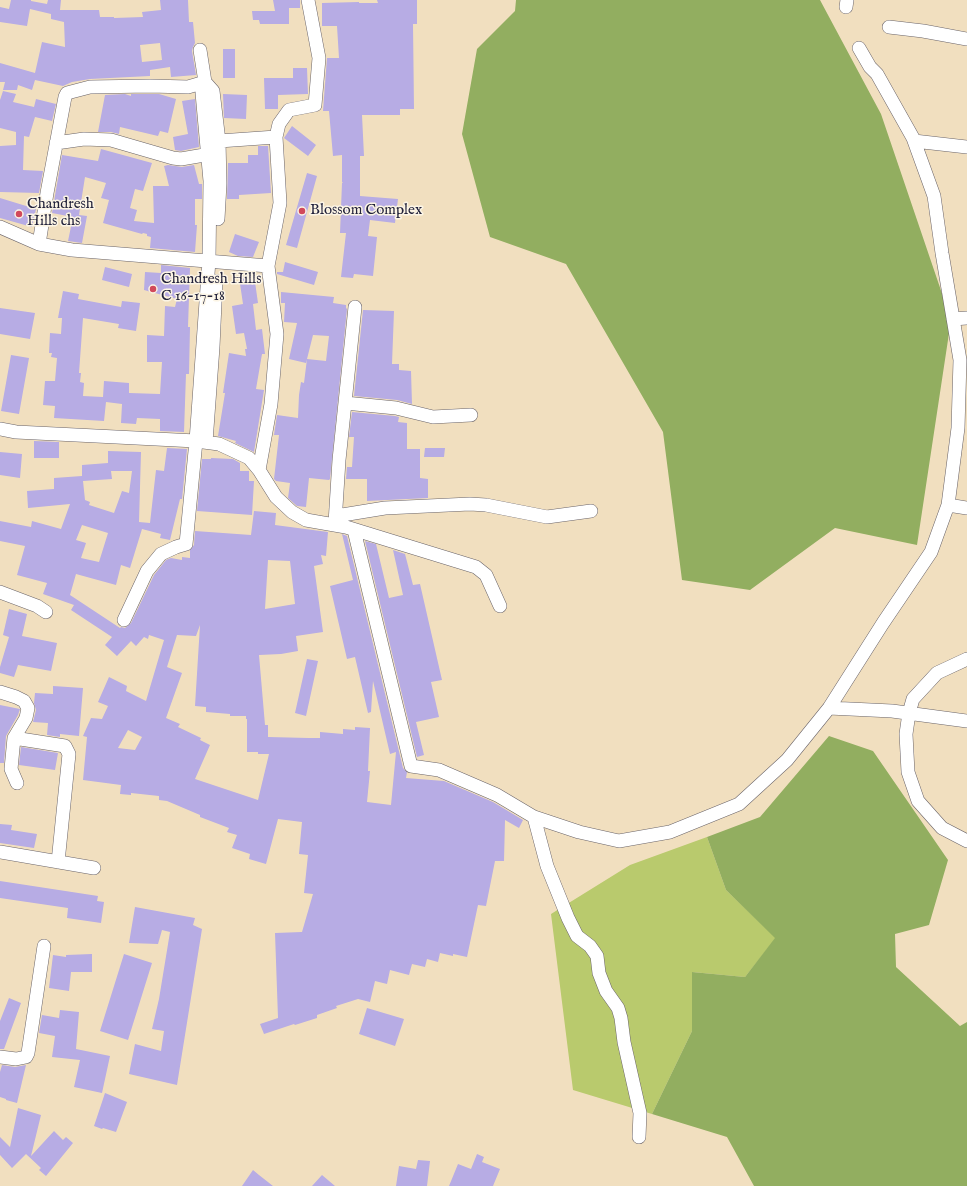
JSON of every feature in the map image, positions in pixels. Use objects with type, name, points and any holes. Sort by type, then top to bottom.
[{"type":"street","points":[[259,470],[271,404],[278,334],[268,266],[280,203],[276,137],[278,124],[289,110],[316,105],[319,58],[308,0]]},
{"type":"street","points":[[889,27],[923,31],[967,39]]},
{"type":"street","points":[[354,530],[411,766],[439,770],[497,795],[534,817],[579,832],[619,841],[670,832],[739,804],[787,760],[829,708],[931,552],[948,505],[958,428],[960,360],[934,196],[914,141],[877,74],[870,67],[859,48]]},
{"type":"street","points":[[124,620],[147,571],[161,554],[186,544],[201,442],[213,261],[220,184],[215,149],[202,93],[205,82],[200,50]]},
{"type":"street","points":[[39,244],[42,216],[67,93],[90,87],[188,87],[205,82]]},
{"type":"street","points":[[56,143],[84,139],[111,140],[181,159],[215,149],[276,137]]},
{"type":"street","points":[[914,141],[967,147]]},
{"type":"street","points":[[0,227],[39,244],[72,250],[268,266]]},
{"type":"street","points":[[336,521],[345,403],[355,307]]},
{"type":"street","points":[[953,319],[967,318]]},
{"type":"street","points":[[345,403],[396,408],[433,417],[471,415]]},
{"type":"street","points":[[0,429],[16,432],[220,444],[249,458],[259,470],[276,497],[292,512],[306,520],[336,521],[385,508],[470,504],[547,517],[591,511]]},
{"type":"street","points":[[948,505],[967,508]]},
{"type":"street","points":[[336,521],[354,530],[476,567],[486,575],[500,606]]},
{"type":"street","points":[[0,592],[37,606],[46,612]]},
{"type":"street","points":[[967,659],[937,673],[912,699],[906,734],[908,772],[918,801],[942,828],[967,841]]},
{"type":"street","points":[[0,692],[24,701],[28,708],[26,718],[14,738],[12,769],[17,783]]},
{"type":"street","points":[[829,708],[909,713],[967,721]]},
{"type":"street","points":[[14,738],[65,746],[69,754],[58,862]]},
{"type":"street","points":[[534,817],[547,866],[568,918],[578,936],[590,946],[597,956],[599,973],[606,991],[618,1008],[640,1113],[639,1137]]},
{"type":"street","points":[[0,852],[94,868]]},
{"type":"street","points":[[0,1057],[16,1059],[26,1057],[28,1054],[44,946]]},
{"type":"green space","points":[[516,0],[820,0],[881,114],[951,320],[917,545],[835,528],[750,590],[682,580],[663,432],[566,264],[490,237],[462,134],[477,49],[515,11]]},
{"type":"green space","points":[[829,736],[873,751],[948,860],[929,925],[895,934],[896,967],[960,1026],[967,1022],[967,1186],[754,1186],[727,1137],[652,1114],[692,1031],[692,972],[745,977],[775,938],[726,890],[707,837],[760,817]]},
{"type":"green space","points":[[707,837],[726,890],[776,938],[745,977],[692,972],[692,1031],[652,1114],[573,1090],[551,914],[630,865]]},
{"type":"building","points":[[11,0],[31,0],[47,4],[48,0],[61,0],[60,10],[99,10],[100,17],[143,17],[142,12],[161,10],[160,0],[188,0],[189,22],[193,22],[195,43],[192,51],[196,75],[171,77],[170,67],[150,70],[150,76],[90,79],[72,82],[63,86],[35,80],[32,90],[18,85],[17,90],[3,90],[5,82],[0,82],[0,63],[35,73],[42,42],[65,47],[64,22],[51,19],[51,14],[30,9],[27,26],[0,22],[0,7],[9,9]],"holes":[[[160,43],[162,60],[142,62],[140,45]]]},
{"type":"building","points":[[273,0],[300,0],[300,8],[289,8],[289,24],[260,24],[259,20],[253,20],[252,11],[275,11]]},
{"type":"building","points":[[377,0],[417,0],[417,24],[413,24],[414,109],[400,109],[400,115],[362,115],[364,156],[360,156],[360,196],[398,199],[395,223],[370,220],[368,236],[377,237],[373,276],[354,274],[353,278],[341,277],[346,233],[340,233],[343,183],[342,155],[333,156],[329,111],[323,111],[327,58],[339,58],[337,26],[322,26],[322,3],[378,3]]},
{"type":"building","points":[[223,49],[235,49],[235,78],[223,78]]},
{"type":"building","points":[[293,68],[307,68],[308,94],[278,95],[278,109],[265,109],[264,78],[293,78]]},
{"type":"building","points":[[3,91],[16,94],[13,102],[34,107],[36,99],[56,104],[52,121],[35,117],[29,137],[24,136],[23,170],[43,171],[39,193],[0,192],[0,146],[16,145],[16,132],[0,128],[0,100]]},
{"type":"building","points":[[125,94],[131,96],[131,94],[159,94],[176,99],[168,133],[160,131],[158,136],[120,127],[119,134],[111,132],[98,132],[105,95]]},
{"type":"building","points":[[223,94],[247,95],[246,119],[224,118]]},
{"type":"building","points":[[195,99],[199,147],[181,151],[175,150],[173,137],[188,134],[182,101]]},
{"type":"building","points":[[292,126],[316,145],[308,156],[284,138]]},
{"type":"building","points":[[258,146],[268,146],[271,193],[239,195],[239,199],[227,199],[228,163],[248,163],[248,155],[258,155]]},
{"type":"building","points":[[101,149],[152,163],[143,191],[135,189],[130,208],[137,210],[134,221],[154,223],[153,186],[169,186],[164,166],[168,165],[182,167],[194,165],[199,184],[202,184],[202,199],[195,199],[195,225],[197,225],[195,252],[150,248],[151,237],[147,236],[147,234],[142,234],[103,223],[109,200],[101,198],[106,183],[85,177],[79,215],[87,216],[82,243],[68,241],[73,217],[52,213],[62,155],[98,161]]},
{"type":"building","name":"Blossom Complex","points":[[307,173],[317,176],[297,248],[286,245]]},
{"type":"building","name":"Chandresh Hills chs","points":[[0,198],[36,209],[32,227],[0,218]]},
{"type":"building","points":[[235,234],[259,242],[253,257],[238,256],[229,252]]},
{"type":"building","points":[[285,262],[318,272],[314,285],[277,274],[277,272],[283,272]]},
{"type":"building","points":[[161,265],[190,268],[188,327],[190,327],[189,374],[186,374],[184,432],[160,431],[160,419],[137,418],[136,424],[121,423],[122,404],[106,402],[104,421],[54,418],[55,406],[43,405],[45,381],[55,381],[57,358],[51,357],[52,353],[49,353],[50,333],[61,334],[62,318],[58,318],[63,291],[79,294],[78,299],[121,307],[122,301],[140,303],[136,331],[118,328],[119,324],[83,318],[79,373],[81,373],[80,382],[84,383],[83,396],[103,397],[104,381],[129,383],[129,393],[160,394],[162,362],[147,362],[147,335],[164,336],[165,306],[175,307],[177,299],[144,290],[145,272],[161,273]]},
{"type":"building","points":[[105,267],[132,274],[129,287],[102,280]]},
{"type":"building","points":[[254,275],[258,303],[253,304],[256,330],[262,329],[265,354],[262,354],[256,389],[264,390],[254,452],[235,443],[236,441],[218,436],[225,393],[223,393],[229,353],[246,356],[245,349],[247,349],[244,333],[236,334],[232,306],[243,304],[239,277]]},
{"type":"building","points":[[281,292],[334,297],[333,303],[346,305],[347,309],[330,479],[309,478],[306,507],[297,506],[288,498],[290,483],[276,481],[274,479],[279,435],[274,435],[277,415],[298,418],[299,395],[301,382],[304,383],[307,359],[306,363],[289,359],[297,323],[284,322],[285,303],[281,303]],"holes":[[[313,335],[329,336],[326,361],[307,359]]]},
{"type":"building","points":[[0,308],[35,313],[30,339],[0,334]]},
{"type":"building","points":[[363,310],[394,311],[392,364],[399,364],[399,370],[411,371],[412,404],[397,400],[354,396]]},
{"type":"building","points":[[11,355],[29,358],[19,414],[1,411]]},
{"type":"building","points":[[352,412],[395,416],[399,417],[398,422],[407,423],[407,449],[420,449],[420,478],[428,479],[428,498],[367,501],[367,479],[346,479],[347,467],[352,467],[354,437],[349,437]]},
{"type":"building","points":[[34,441],[59,442],[59,458],[34,458]]},
{"type":"building","points":[[167,448],[187,449],[182,499],[180,499],[170,540],[160,538],[161,534],[142,529],[130,568],[121,565],[116,585],[76,574],[70,595],[120,628],[125,628],[131,623],[154,575],[166,560],[171,558],[182,560],[182,557],[190,558],[190,550],[194,545],[195,531],[251,535],[254,511],[276,513],[275,525],[328,532],[326,556],[321,555],[323,564],[314,566],[323,632],[296,636],[298,651],[281,654],[259,655],[265,725],[268,725],[268,737],[320,738],[320,732],[343,734],[343,729],[355,730],[355,727],[370,728],[368,771],[370,771],[367,802],[391,805],[396,752],[390,754],[373,681],[371,712],[368,713],[355,657],[347,659],[330,586],[353,580],[342,534],[347,536],[403,768],[407,772],[406,778],[444,781],[493,802],[523,820],[519,828],[505,820],[504,861],[495,861],[486,906],[478,905],[467,957],[440,953],[438,962],[427,959],[425,967],[412,964],[409,975],[390,970],[387,984],[375,981],[370,1002],[358,999],[336,1006],[337,1008],[317,1015],[317,1018],[264,1034],[260,1024],[278,1018],[275,933],[302,932],[313,894],[304,893],[308,855],[299,854],[302,822],[278,819],[266,864],[249,859],[250,854],[232,848],[237,835],[227,832],[229,828],[200,817],[200,815],[167,801],[159,800],[159,796],[131,793],[131,795],[120,794],[121,785],[83,780],[87,737],[83,736],[91,718],[102,719],[108,706],[98,702],[109,677],[127,686],[126,691],[146,701],[164,640],[149,635],[148,639],[144,637],[136,646],[131,641],[117,656],[105,645],[112,637],[71,610],[74,605],[43,594],[47,583],[17,575],[25,546],[0,541],[0,521],[31,527],[32,521],[61,529],[70,504],[28,508],[27,491],[54,489],[54,478],[82,476],[82,465],[108,463],[108,451],[141,452],[139,522],[150,523],[156,470],[164,471]],"holes":[[[111,471],[132,471],[129,493],[122,491],[114,513],[89,505],[90,502],[85,500],[83,481],[112,479]],[[82,525],[108,533],[99,562],[81,558],[86,543],[76,540]],[[268,560],[290,561],[295,604],[265,609]],[[200,625],[195,706],[206,707],[206,712],[230,714],[230,716],[246,716],[247,752],[269,754],[258,800],[195,779],[210,745],[200,740],[201,738],[178,727],[180,724],[166,718],[182,673],[167,667],[177,635],[196,636]],[[128,730],[142,737],[135,750],[118,748]]]},
{"type":"building","points":[[425,448],[445,448],[444,457],[424,457]]},
{"type":"building","points":[[0,452],[22,454],[20,478],[0,475]]},
{"type":"building","points":[[202,459],[233,459],[240,463],[240,471],[249,471],[249,481],[254,481],[252,515],[197,511]]},
{"type":"building","points":[[365,541],[376,544],[389,598],[403,595],[393,550],[405,554],[413,585],[420,584],[442,680],[431,682],[439,717],[416,722],[424,755],[417,757]]},
{"type":"building","points":[[9,609],[27,614],[22,636],[57,643],[51,671],[18,665],[14,677],[0,673],[0,667],[9,637],[3,635]]},
{"type":"building","points":[[307,659],[318,661],[306,716],[295,713]]},
{"type":"building","points":[[53,686],[83,688],[79,736],[60,734],[60,737],[47,735],[48,723],[33,722],[36,710],[34,703],[35,693],[53,694]]},
{"type":"building","points":[[0,705],[20,709],[6,736],[4,763],[0,763]]},
{"type":"building","points":[[21,747],[58,753],[55,770],[19,765]]},
{"type":"building","points":[[0,824],[12,825],[11,830],[37,834],[34,848],[0,843]]},
{"type":"building","points":[[0,881],[98,896],[97,901],[104,902],[101,923],[67,918],[68,908],[0,898]]},
{"type":"building","points":[[135,907],[195,918],[193,925],[202,929],[177,1085],[129,1074],[135,1044],[161,1051],[164,1031],[152,1029],[159,999],[170,932],[162,930],[158,944],[129,943]]},
{"type":"building","points":[[92,954],[92,972],[71,972],[69,991],[49,988],[53,955],[66,957],[66,955]]},
{"type":"building","points":[[124,954],[152,963],[128,1040],[100,1031]]},
{"type":"building","points":[[9,998],[21,1003],[4,1049],[0,1049],[0,1021]]},
{"type":"building","points":[[367,1008],[404,1019],[395,1046],[359,1034]]},
{"type":"building","points":[[60,1010],[79,1012],[76,1049],[110,1056],[102,1093],[74,1087],[80,1060],[52,1057],[55,1036],[39,1033],[42,1015],[59,1018]]},
{"type":"building","points":[[2,1065],[15,1067],[26,1065],[17,1103],[0,1097],[0,1072]]},
{"type":"building","points":[[105,1093],[127,1102],[116,1132],[94,1126]]},
{"type":"building","points":[[18,1108],[41,1115],[31,1156],[54,1131],[63,1140],[66,1137],[73,1143],[46,1176],[39,1170],[41,1168],[26,1154],[12,1168],[0,1155],[0,1137],[10,1147]]},
{"type":"building","points":[[477,1154],[484,1157],[482,1162],[500,1169],[493,1186],[449,1186],[458,1164],[471,1169]]},
{"type":"building","points":[[418,1160],[430,1161],[427,1186],[396,1186],[399,1166],[416,1169]]},
{"type":"building","points":[[253,1170],[259,1175],[273,1186],[242,1186]]},
{"type":"building","points":[[322,1175],[335,1186],[312,1186]]},
{"type":"place","name":"Blossom Complex","points":[[302,211]]},
{"type":"place","name":"Chandresh Hills chs","points":[[19,214]]},
{"type":"place","name":"Chandresh Hills C 16-17-18","points":[[153,289]]}]
